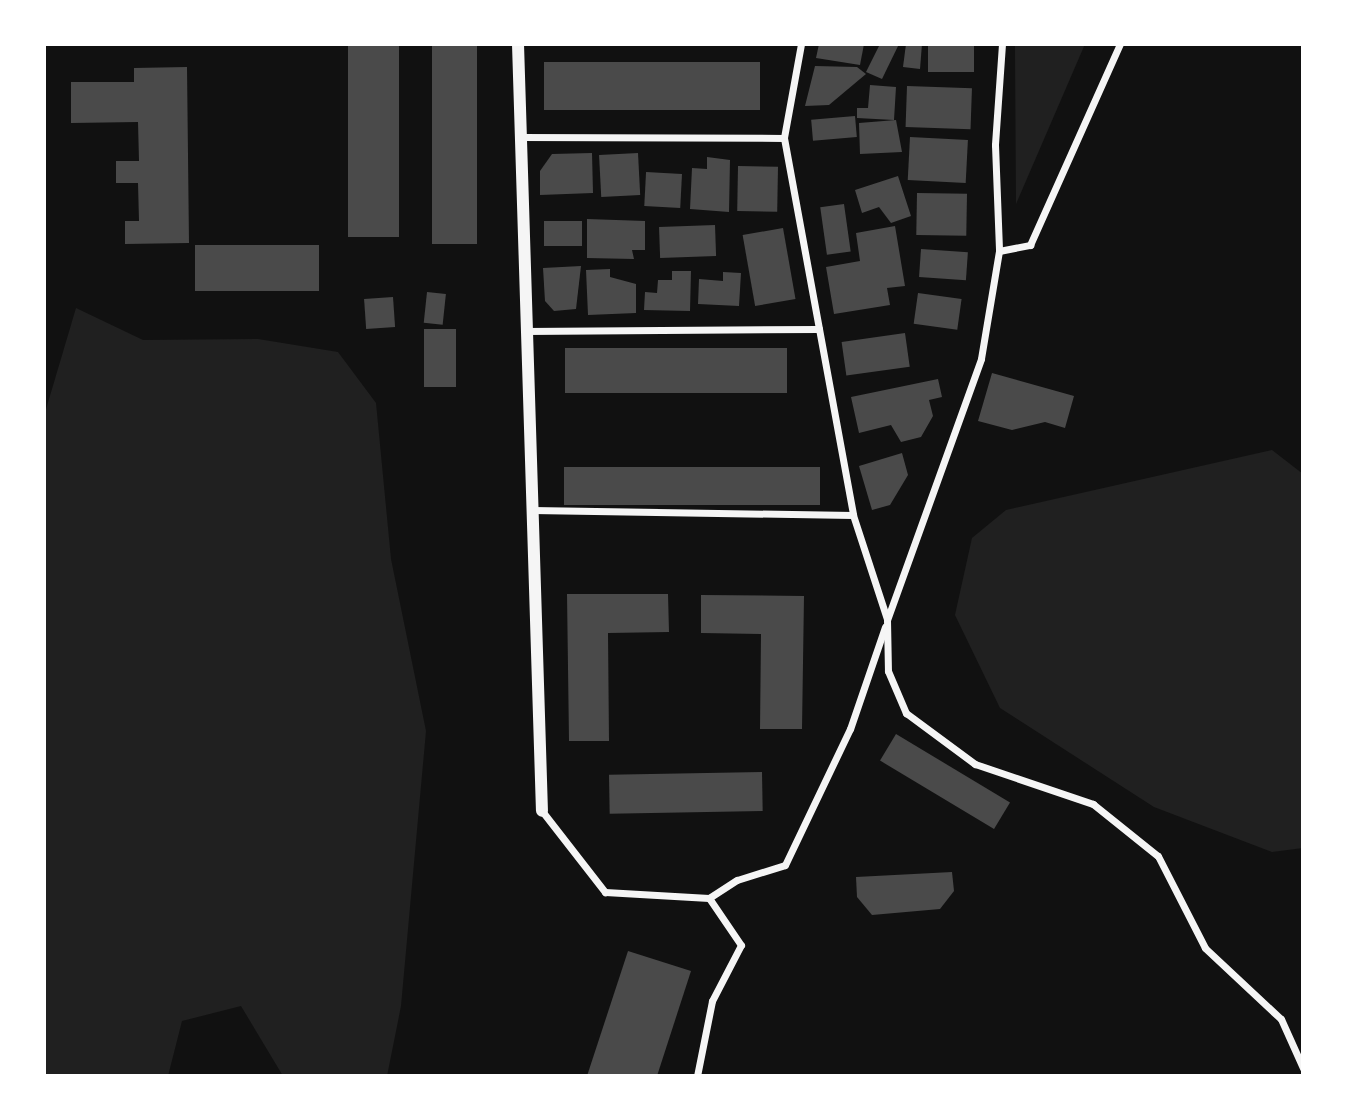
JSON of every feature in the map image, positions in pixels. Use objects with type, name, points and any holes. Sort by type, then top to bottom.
[{"type":"street","points":[[518,44],[529,510],[542,811],[605,892],[709,898],[737,880],[785,865],[849,729],[981,359],[999,251],[995,145],[1002,44]]},
{"type":"street","points":[[801,44],[784,138],[853,515],[887,620],[888,671],[906,713],[975,764],[1093,804],[1158,856],[1205,948],[1281,1019],[1303,1068]]},
{"type":"street","points":[[999,251],[1030,245],[1120,44]]},
{"type":"street","points":[[520,137],[784,138]]},
{"type":"street","points":[[524,331],[819,329]]},
{"type":"street","points":[[529,510],[853,515]]},
{"type":"street","points":[[697,1076],[712,1001],[741,945],[709,898]]},
{"type":"shaded area","points":[[1015,44],[1085,44],[1016,204]]},
{"type":"shaded area","points":[[76,308],[143,340],[258,339],[338,352],[376,403],[391,559],[426,731],[401,1006],[387,1076],[283,1076],[241,1006],[182,1021],[168,1076],[44,1076],[44,416]]},
{"type":"shaded area","points":[[1272,450],[1303,474],[1303,848],[1272,852],[1154,807],[1000,708],[955,615],[972,538],[1006,510]]},
{"type":"building","points":[[348,44],[399,44],[399,237],[348,237]]},
{"type":"building","points":[[432,44],[477,44],[477,244],[432,244]]},
{"type":"building","points":[[819,44],[864,44],[860,65],[816,58]]},
{"type":"building","points":[[880,44],[899,44],[882,79],[866,72]]},
{"type":"building","points":[[906,44],[922,44],[920,69],[903,67]]},
{"type":"building","points":[[928,44],[974,44],[974,72],[928,72]]},
{"type":"building","points":[[544,62],[760,62],[760,110],[544,110]]},
{"type":"building","points":[[815,66],[857,67],[866,74],[829,105],[805,106]]},
{"type":"building","points":[[187,67],[189,243],[125,244],[125,221],[139,221],[138,183],[116,183],[116,161],[139,161],[138,122],[71,123],[71,82],[134,82],[134,68]]},
{"type":"building","points":[[870,85],[896,87],[894,120],[857,118],[857,108],[868,108]]},
{"type":"building","points":[[907,86],[972,88],[971,129],[906,127]]},
{"type":"building","points":[[855,116],[857,137],[813,141],[811,120]]},
{"type":"building","points":[[896,120],[902,152],[860,154],[859,123]]},
{"type":"building","points":[[910,137],[968,140],[966,183],[908,180]]},
{"type":"building","points":[[592,153],[593,193],[540,195],[540,171],[552,154]]},
{"type":"building","points":[[638,153],[640,195],[601,197],[599,155]]},
{"type":"building","points":[[707,157],[730,160],[729,212],[690,209],[692,168],[707,169]]},
{"type":"building","points":[[738,166],[778,167],[777,212],[737,211]]},
{"type":"building","points":[[646,172],[682,174],[680,208],[644,206]]},
{"type":"building","points":[[898,176],[911,216],[891,223],[879,207],[862,213],[855,190]]},
{"type":"building","points":[[917,193],[967,194],[966,236],[916,235]]},
{"type":"building","points":[[844,204],[851,252],[827,255],[820,207]]},
{"type":"building","points":[[587,219],[645,221],[645,250],[632,250],[634,259],[587,258]]},
{"type":"building","points":[[544,221],[582,221],[582,246],[544,246]]},
{"type":"building","points":[[715,225],[716,256],[660,258],[659,227]]},
{"type":"building","points":[[895,226],[905,286],[887,288],[890,305],[834,314],[826,267],[860,261],[856,233]]},
{"type":"building","points":[[783,228],[796,299],[755,306],[743,235]]},
{"type":"building","points":[[195,245],[319,245],[319,291],[195,291]]},
{"type":"building","points":[[921,249],[968,252],[966,280],[919,277]]},
{"type":"building","points":[[581,266],[576,309],[554,311],[545,301],[543,268]]},
{"type":"building","points":[[610,269],[610,277],[636,284],[636,313],[588,315],[586,270]]},
{"type":"building","points":[[672,271],[691,271],[690,311],[644,310],[645,292],[657,293],[658,280],[672,280]]},
{"type":"building","points":[[723,272],[741,273],[739,306],[698,304],[699,279],[723,281]]},
{"type":"building","points":[[427,292],[446,294],[443,325],[424,323]]},
{"type":"building","points":[[918,293],[962,299],[957,330],[914,324]]},
{"type":"building","points":[[393,297],[395,327],[366,329],[364,299]]},
{"type":"building","points":[[424,329],[456,329],[456,387],[424,387]]},
{"type":"building","points":[[905,333],[910,367],[846,376],[842,342]]},
{"type":"building","points":[[565,348],[787,348],[787,393],[565,393]]},
{"type":"building","points":[[992,373],[1074,396],[1065,428],[1045,422],[1012,430],[978,421]]},
{"type":"building","points":[[938,379],[942,397],[929,400],[933,416],[921,437],[901,442],[891,425],[859,433],[851,397]]},
{"type":"building","points":[[902,453],[908,475],[890,505],[872,510],[859,466]]},
{"type":"building","points":[[564,467],[820,467],[820,505],[564,505]]},
{"type":"building","points":[[567,594],[668,594],[669,632],[608,633],[609,741],[569,741]]},
{"type":"building","points":[[701,595],[804,596],[802,729],[760,729],[761,634],[701,633]]},
{"type":"building","points":[[896,734],[1010,803],[994,829],[880,761]]},
{"type":"building","points":[[762,772],[763,811],[610,814],[609,775]]},
{"type":"building","points":[[952,872],[954,891],[940,909],[872,915],[857,897],[856,877]]},
{"type":"building","points":[[628,951],[691,971],[657,1076],[587,1076]]}]
